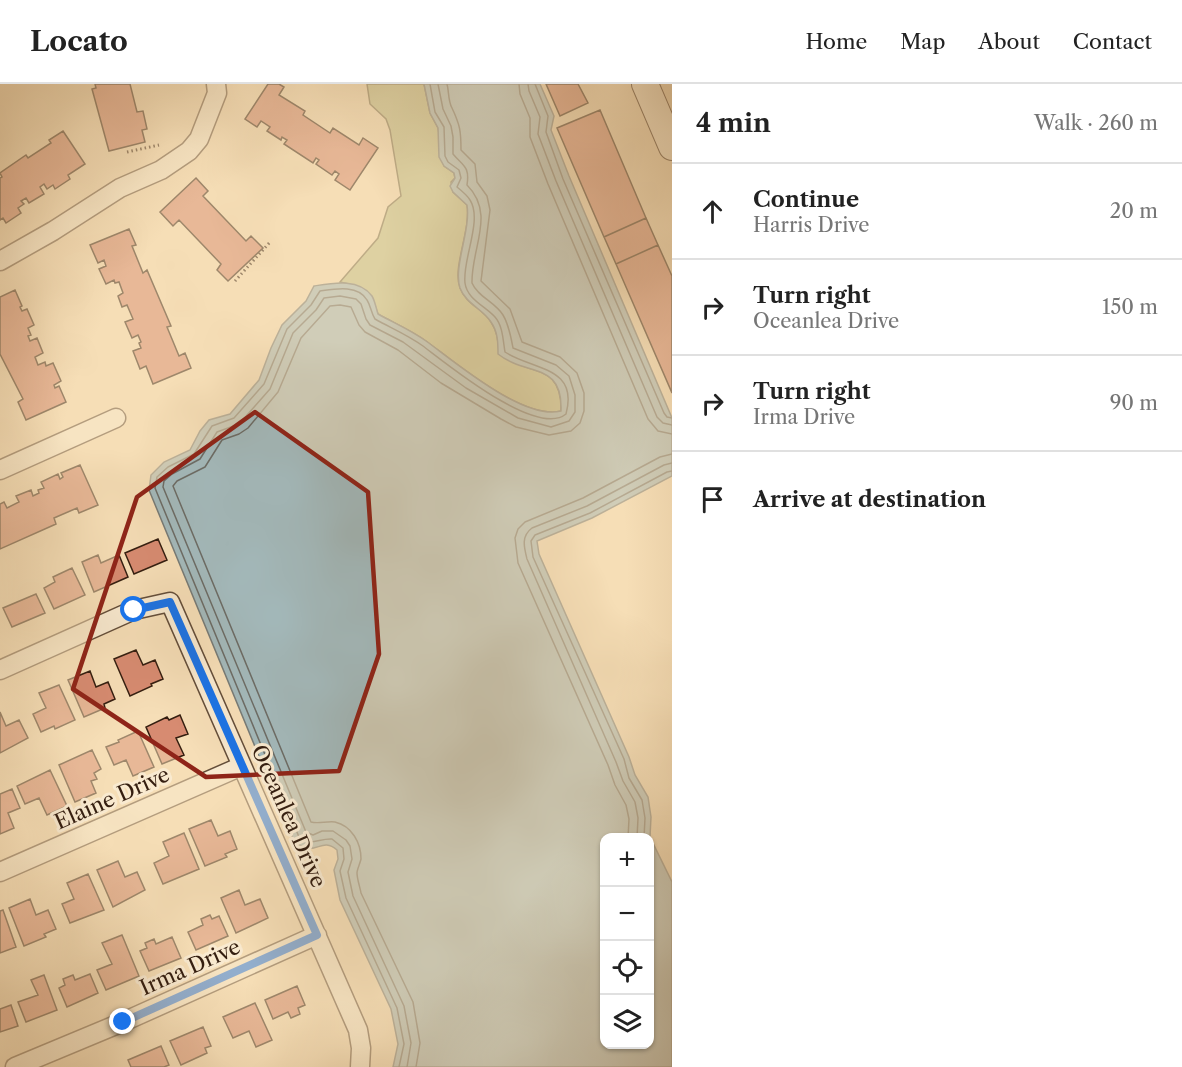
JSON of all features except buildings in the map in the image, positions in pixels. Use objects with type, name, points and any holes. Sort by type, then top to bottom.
[{"type":"main road","points":[[645,84],[672,147]]},
{"type":"street","points":[[0,261],[53,231],[120,188],[161,170],[189,151],[199,139],[217,93],[216,84]]},
{"type":"street","points":[[0,470],[116,418]]},
{"type":"street","name":"Oceanlea Drive","points":[[0,670],[134,610],[170,602],[358,1030],[361,1048],[360,1067]]},
{"type":"street","name":"Elaine Drive","points":[[0,872],[242,766]]},
{"type":"street","name":"Irma Drive","points":[[15,1067],[123,1022],[317,935]]},
{"type":"path","points":[[127,152],[159,145]]},
{"type":"path","points":[[235,281],[272,241]]},
{"type":"highlighted area","points":[[255,412],[368,492],[379,654],[339,771],[206,777],[73,689],[137,497]]},
{"type":"shaded area","points":[[367,84],[424,84],[430,113],[438,128],[439,146],[444,166],[454,173],[455,178],[451,182],[453,192],[467,205],[468,215],[458,270],[460,288],[466,298],[488,317],[497,338],[499,354],[521,366],[541,372],[556,384],[560,395],[561,411],[546,411],[528,407],[490,388],[420,337],[378,314],[369,294],[361,288],[340,282],[378,238],[388,207],[401,196],[390,130],[386,119],[370,104]]},
{"type":"water","points":[[424,84],[540,84],[554,116],[551,130],[569,176],[672,418],[672,476],[592,518],[537,541],[539,554],[635,775],[648,797],[651,817],[650,833],[600,833],[600,1049],[654,1049],[654,845],[672,882],[672,1067],[393,1067],[398,1044],[391,1009],[340,900],[334,870],[338,859],[337,850],[326,845],[308,848],[294,841],[149,490],[151,475],[164,462],[190,450],[209,420],[230,414],[259,380],[282,325],[306,301],[314,286],[345,283],[360,286],[372,296],[378,314],[420,337],[490,388],[528,407],[546,412],[561,411],[560,395],[556,384],[541,372],[520,366],[498,354],[495,330],[488,317],[466,298],[460,288],[458,279],[467,226],[467,205],[453,192],[450,186],[455,178],[454,173],[444,166],[439,157],[438,128],[430,113]]},
{"type":"route","points":[[123,1022],[317,935],[170,602],[134,610]]}]
